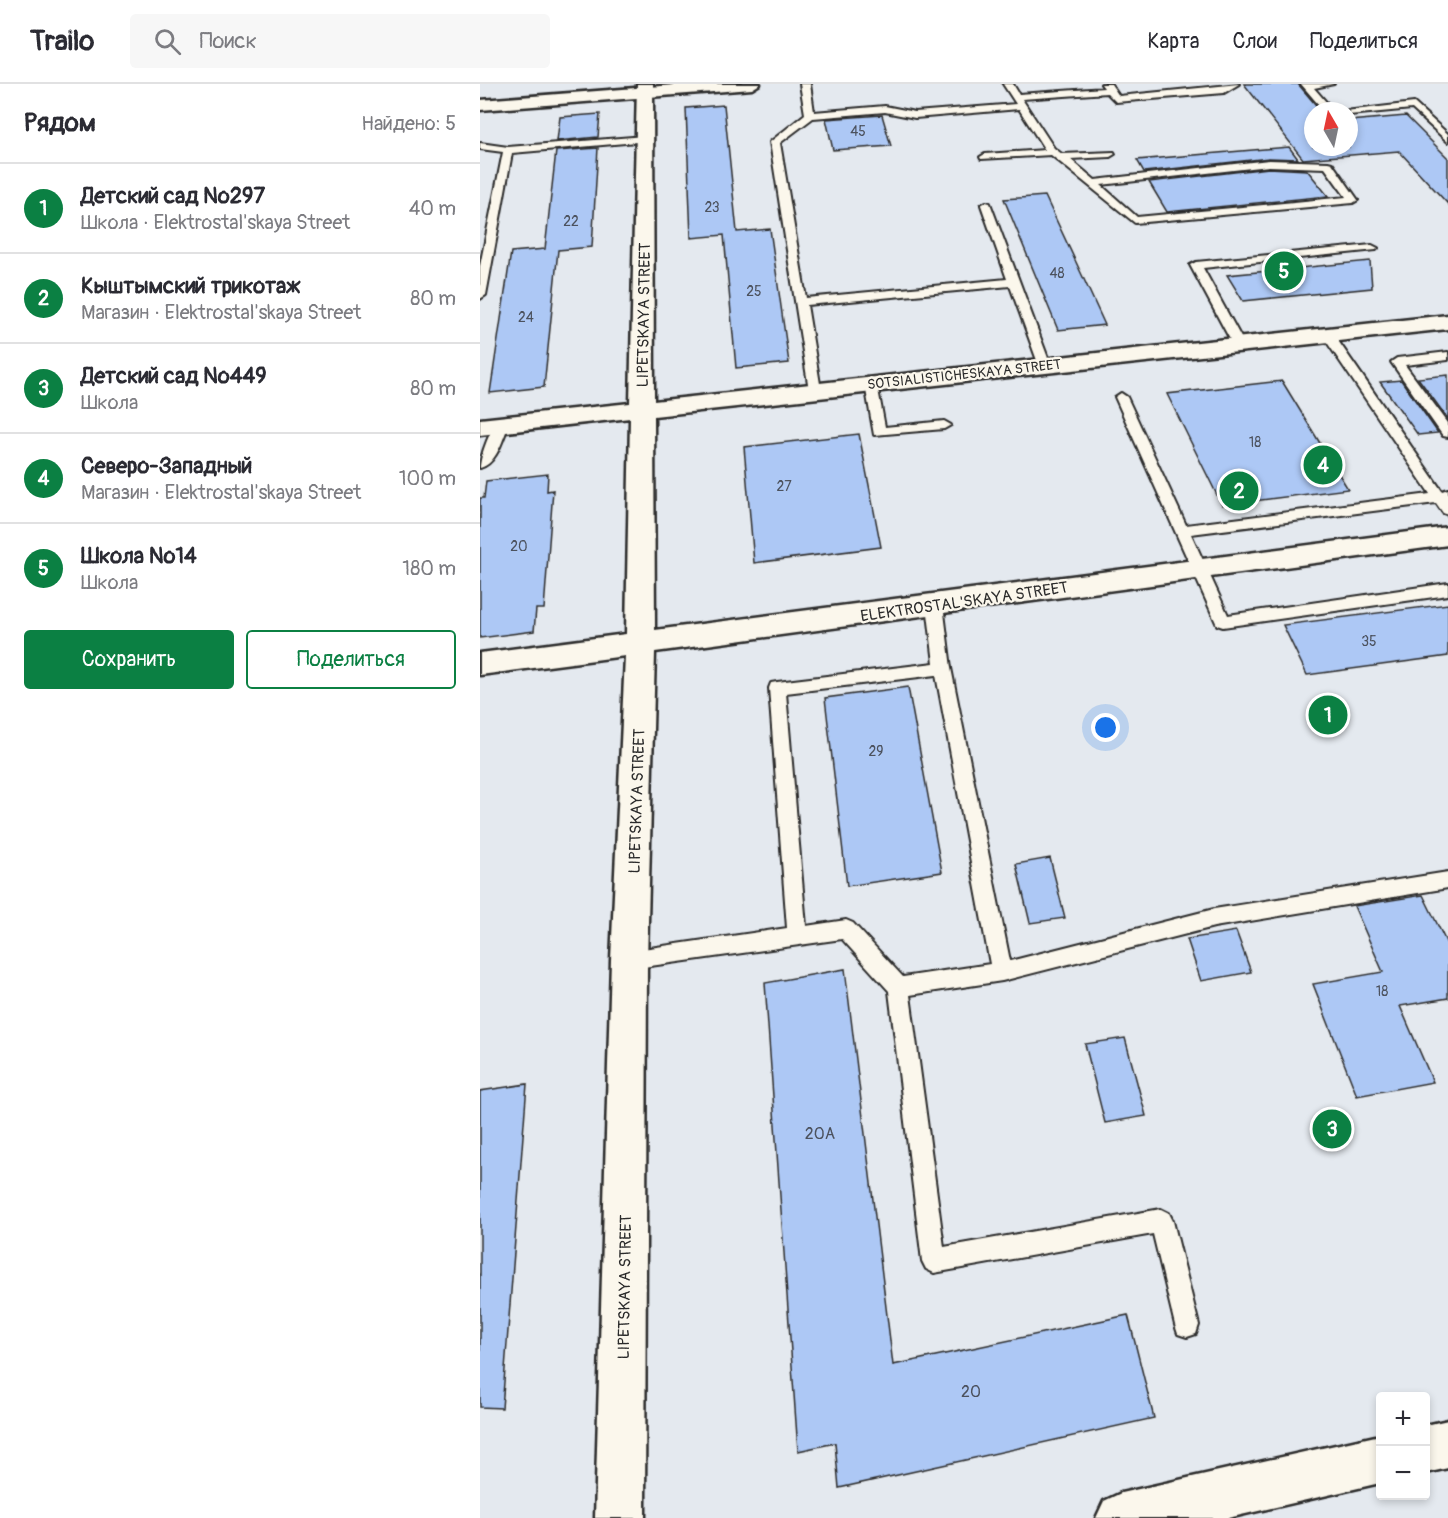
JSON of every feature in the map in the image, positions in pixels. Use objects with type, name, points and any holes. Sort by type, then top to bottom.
[{"type":"street","points":[[480,105],[645,88],[752,84]]},
{"type":"street","name":"LIPETSKAYA STREET","points":[[620,1518],[629,960],[641,644],[645,88]]},
{"type":"street","name":"SOTSIALISTICHESKAYA STREET","points":[[491,426],[1448,322]]},
{"type":"street","name":"ELEKTROSTAL'SKAYA STREET","points":[[480,664],[1448,536]]},
{"type":"street","points":[[1430,1448],[1448,1444]]},
{"type":"street","points":[[1121,1518],[1376,1460]]},
{"type":"lane","points":[[805,84],[810,115]]},
{"type":"lane","points":[[1008,84],[1018,102],[1056,154],[1134,220],[1353,200],[1328,165],[1246,165],[1092,183]]},
{"type":"lane","points":[[815,390],[775,142],[810,115],[885,109],[915,115],[1018,102],[1108,87],[1116,99],[1224,90],[1234,84]]},
{"type":"lane","points":[[1307,85],[1329,84]]},
{"type":"lane","points":[[1307,85],[1321,102]]},
{"type":"lane","points":[[1358,111],[1414,106],[1448,139]]},
{"type":"lane","points":[[480,146],[508,150],[645,139]]},
{"type":"lane","points":[[480,295],[508,150]]},
{"type":"lane","points":[[985,157],[1110,154]]},
{"type":"lane","points":[[986,205],[1045,366]]},
{"type":"lane","points":[[1239,345],[1196,265],[1372,248]]},
{"type":"lane","points":[[801,302],[1013,282]]},
{"type":"lane","points":[[1183,530],[1445,501],[1328,335]]},
{"type":"lane","points":[[1448,356],[1397,362],[1448,433]]},
{"type":"lane","points":[[871,384],[879,432],[945,425]]},
{"type":"lane","points":[[1120,397],[1223,621],[1448,589]]},
{"type":"lane","points":[[480,464],[489,453],[491,426]]},
{"type":"lane","points":[[935,605],[943,668],[1002,972]]},
{"type":"lane","points":[[796,937],[777,688],[943,668]]},
{"type":"lane","points":[[899,987],[1002,972],[1214,918],[1448,880]]},
{"type":"lane","points":[[629,960],[846,930],[899,987],[934,1261],[1161,1221],[1187,1324]]},
{"type":"building","points":[[1244,84],[1298,84],[1313,102],[1304,102],[1304,156],[1339,156],[1303,159]]},
{"type":"building","points":[[724,105],[737,232],[770,229],[789,363],[736,368],[724,235],[691,238],[686,108]]},
{"type":"building","points":[[600,114],[598,137],[557,141],[560,117]]},
{"type":"building","points":[[882,115],[891,146],[833,150],[826,119]]},
{"type":"building","points":[[1406,116],[1448,158],[1448,204],[1399,151],[1358,154],[1358,120]]},
{"type":"building","points":[[1289,147],[1298,159],[1269,158],[1144,172],[1137,160]]},
{"type":"building","points":[[598,148],[592,247],[558,250],[544,387],[490,393],[511,252],[545,249],[556,151]]},
{"type":"building","points":[[1269,168],[1307,170],[1328,196],[1167,212],[1149,182]]},
{"type":"building","points":[[1045,196],[1105,325],[1058,330],[1004,199]]},
{"type":"building","points":[[1370,261],[1372,288],[1243,301],[1227,275]]},
{"type":"building","points":[[1448,375],[1448,419],[1418,378]]},
{"type":"building","points":[[1401,380],[1438,433],[1418,435],[1380,382]]},
{"type":"building","points":[[1282,381],[1348,489],[1222,505],[1167,394]]},
{"type":"building","points":[[859,434],[881,547],[754,563],[744,447]]},
{"type":"building","points":[[548,474],[547,491],[553,490],[544,609],[536,609],[534,631],[480,638],[480,498],[484,498],[486,481]]},
{"type":"building","points":[[1448,604],[1448,656],[1307,675],[1283,625]]},
{"type":"building","points":[[908,687],[942,872],[847,886],[825,698]]},
{"type":"building","points":[[1050,858],[1065,918],[1030,923],[1016,864]]},
{"type":"building","points":[[1423,895],[1448,946],[1448,998],[1400,1006],[1433,1082],[1357,1096],[1313,984],[1383,972],[1354,906]]},
{"type":"building","points":[[1236,931],[1251,972],[1201,981],[1187,939]]},
{"type":"building","points":[[845,969],[893,1365],[1128,1315],[1154,1418],[839,1488],[835,1443],[798,1451],[765,983]]},
{"type":"building","points":[[1125,1038],[1146,1116],[1105,1123],[1085,1044]]},
{"type":"building","points":[[527,1084],[502,1408],[480,1407],[480,1091]]},
{"type":"place","name":"Школа №14","points":[[1284,271]]},
{"type":"place","name":"Северо-Западный","points":[[1323,465]]},
{"type":"place","name":"Кыштымский трикотаж","points":[[1239,491]]},
{"type":"place","name":"Детский сад №297","points":[[1328,715]]},
{"type":"place","name":"Детский сад №449","points":[[1332,1129]]}]
